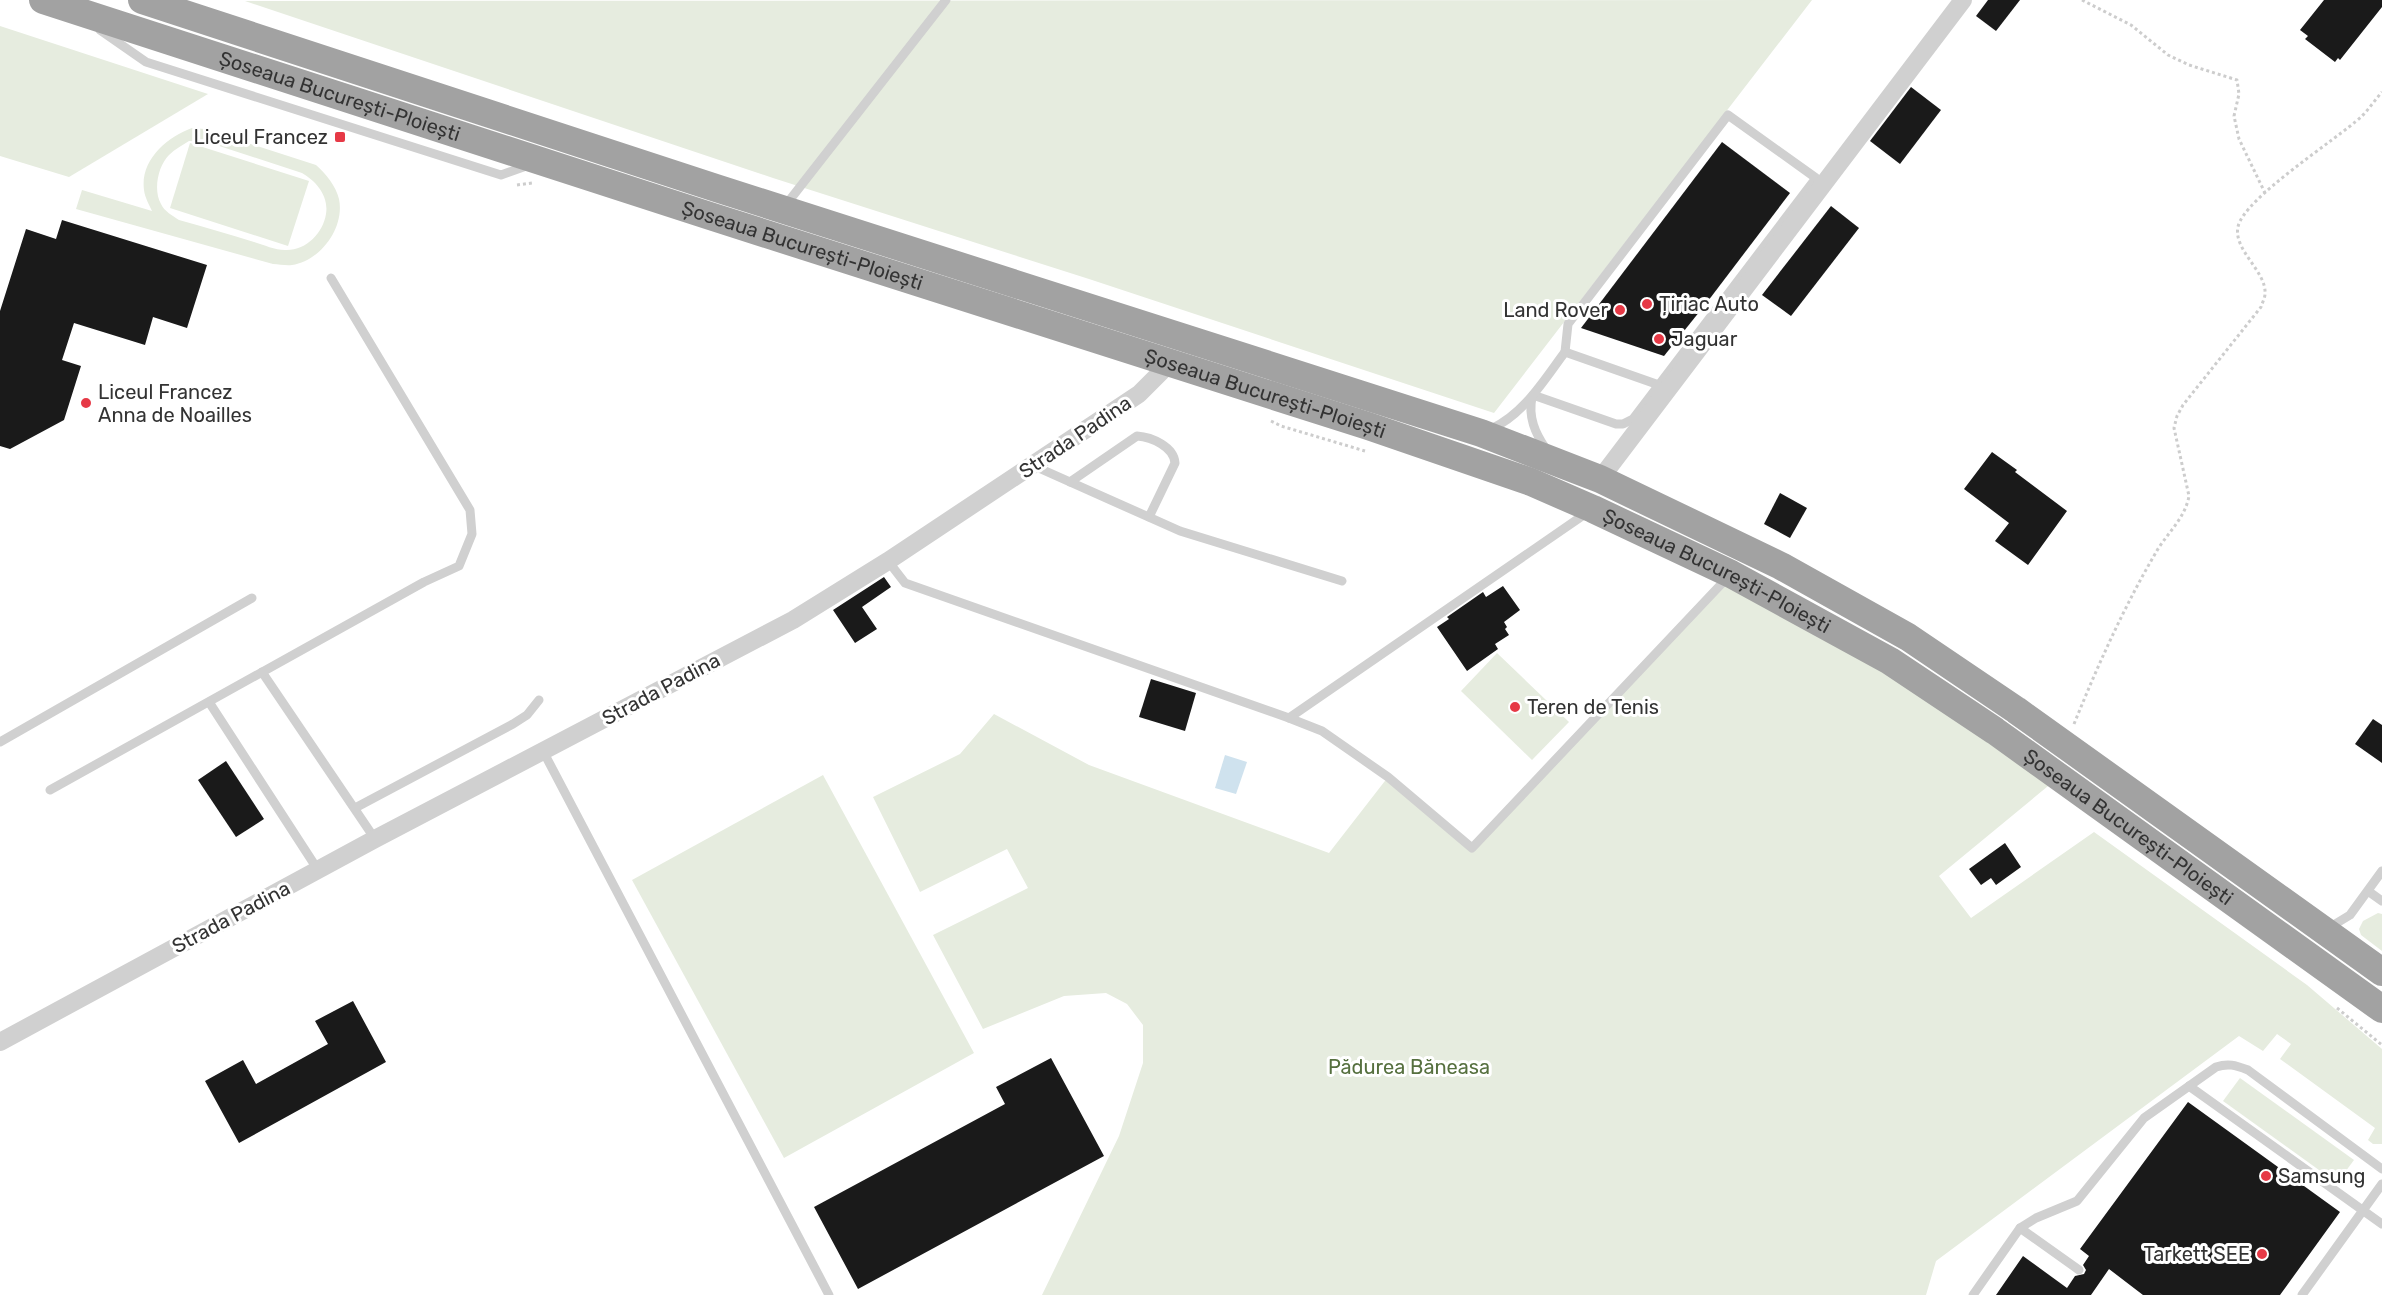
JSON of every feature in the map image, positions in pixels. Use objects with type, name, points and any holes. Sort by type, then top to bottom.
[{"type":"highway","name":"Șoseaua București-Ploiești","points":[[142,0],[782,210],[1481,433],[1600,479],[1781,566],[1908,637],[2066,746],[2382,972]]},
{"type":"highway","name":"Șoseaua București-Ploiești","points":[[56,4],[541,173],[1170,363],[1368,426],[1531,482],[1731,574],[1890,661],[1986,724],[2359,992],[2379,1013]]},
{"type":"street","points":[[1600,479],[1963,0]]},
{"type":"street","name":"Strada Padina","points":[[0,1042],[375,839],[793,620],[888,561],[1140,394],[1170,363]]},
{"type":"lane","points":[[782,210],[946,0]]},
{"type":"lane","points":[[1481,433],[1503,423],[1533,395],[1564,352],[1568,324],[1728,115],[1816,178],[1632,419],[1623,424],[1616,424],[1533,395]]},
{"type":"lane","points":[[50,790],[442,573],[459,566],[472,534],[470,510],[331,278]]},
{"type":"lane","points":[[1564,352],[1659,385]]},
{"type":"lane","points":[[1533,395],[1530,407],[1533,426],[1552,459]]},
{"type":"lane","points":[[1070,482],[1137,436],[1150,437],[1172,453],[1175,463],[1149,518]]},
{"type":"lane","points":[[1032,465],[1180,531],[1342,581]]},
{"type":"lane","points":[[1289,718],[1593,509]]},
{"type":"lane","points":[[888,561],[905,583],[1322,731],[1378,770],[1473,848],[1731,574]]},
{"type":"lane","points":[[0,742],[252,598]]},
{"type":"lane","points":[[262,672],[375,839]]},
{"type":"lane","points":[[355,808],[520,720],[539,700]]},
{"type":"lane","points":[[209,702],[318,870]]},
{"type":"lane","points":[[543,751],[830,1295]]},
{"type":"lane","points":[[2324,930],[2350,915],[2382,871]]},
{"type":"lane","points":[[2368,891],[2382,901]]},
{"type":"lane","points":[[1973,1295],[2020,1228],[2036,1218],[2077,1201],[2144,1118],[2216,1067],[2232,1064],[2248,1070],[2382,1169]]},
{"type":"lane","points":[[2189,1086],[2382,1224]]},
{"type":"lane","points":[[2302,1295],[2382,1184]]},
{"type":"lane","points":[[2020,1228],[2079,1270]]},
{"type":"path","points":[[2082,0],[2131,25],[2168,55],[2189,65],[2237,80],[2239,94],[2234,116],[2239,139],[2265,192]]},
{"type":"path","points":[[2066,746],[2104,650],[2156,552],[2187,506],[2189,496],[2174,428],[2177,416],[2183,405],[2261,308],[2266,293],[2238,238],[2238,226],[2242,217],[2265,192],[2362,115],[2382,92]]},
{"type":"path","points":[[511,187],[533,183],[541,173]]},
{"type":"path","points":[[1266,418],[1281,426],[1369,451]]},
{"type":"path","points":[[2329,1001],[2382,1045]]},
{"type":"green space","points":[[1812,0],[1494,413],[1089,279],[773,178],[245,1]]},
{"type":"green space","points":[[0,26],[208,94],[69,177],[0,156]]},
{"type":"green space","points":[[192,128],[204,129],[316,165],[336,189],[340,210],[334,232],[321,250],[302,262],[290,265],[273,264],[76,209],[82,190],[152,211],[144,190],[146,169],[157,151],[173,137]],"holes":[[[189,141],[207,142],[302,173],[312,180],[323,195],[326,207],[324,221],[312,240],[293,250],[281,250],[179,220],[164,209],[157,192],[157,185],[165,160]]]},
{"type":"green space","points":[[190,143],[309,181],[288,246],[170,208]]},
{"type":"green space","name":"Pădurea Băneasa","points":[[1731,574],[2059,777],[1939,876],[1971,918],[2094,832],[2307,985],[2382,1049],[2382,1144],[2373,1144],[2368,1140],[2375,1128],[2280,1059],[2291,1044],[2277,1034],[2263,1051],[2239,1036],[1936,1261],[1926,1295],[1042,1295],[1119,1136],[1143,1063],[1143,1025],[1127,1004],[1106,993],[1064,996],[983,1029],[933,935],[1028,888],[1007,849],[920,892],[873,797],[960,754],[994,714],[1089,765],[1329,853],[1388,777],[1473,848]]},
{"type":"green space","name":"Teren de Tenis","points":[[1497,653],[1569,722],[1532,760],[1461,691]]},
{"type":"green space","points":[[823,775],[974,1053],[784,1158],[632,880]]},
{"type":"green space","points":[[2378,913],[2382,914],[2382,951],[2361,935],[2359,929],[2363,921]]},
{"type":"green space","points":[[2240,1078],[2354,1160],[2337,1183],[2223,1101]]},
{"type":"water","points":[[1225,755],[1247,762],[1236,794],[1215,788]]},
{"type":"building","points":[[1988,0],[2020,0],[1996,31],[1976,16]]},
{"type":"building","points":[[2324,0],[2382,0],[2382,7],[2340,60],[2338,58],[2335,62],[2305,39],[2308,36],[2300,30]]},
{"type":"building","points":[[1911,87],[1941,110],[1900,164],[1870,141]]},
{"type":"building","points":[[1722,142],[1790,193],[1664,356],[1581,328]]},
{"type":"building","points":[[1831,206],[1859,228],[1791,316],[1762,295]]},
{"type":"building","points":[[62,220],[207,265],[187,328],[153,317],[145,345],[74,323],[62,360],[81,366],[64,420],[10,449],[0,446],[0,311],[26,229],[56,239]]},
{"type":"building","points":[[1992,452],[2067,511],[2028,565],[1995,541],[2009,523],[1964,489]]},
{"type":"building","points":[[1780,493],[1807,508],[1790,538],[1764,524]]},
{"type":"building","points":[[884,577],[891,587],[862,607],[877,629],[855,643],[833,610]]},
{"type":"building","points":[[1503,586],[1520,610],[1504,622],[1509,635],[1495,644],[1498,649],[1467,671],[1437,627],[1449,619],[1447,617],[1483,592],[1486,597]]},
{"type":"building","points":[[1151,679],[1196,693],[1185,731],[1139,717]]},
{"type":"building","points":[[2373,719],[2382,725],[2382,763],[2355,744]]},
{"type":"building","points":[[226,761],[264,819],[236,837],[198,780]]},
{"type":"building","points":[[2005,843],[2021,867],[1996,885],[1991,878],[1981,885],[1969,869]]},
{"type":"building","points":[[353,1001],[386,1062],[239,1143],[205,1081],[243,1060],[256,1084],[328,1044],[315,1021]]},
{"type":"building","points":[[1051,1058],[1104,1156],[858,1289],[814,1207],[1005,1104],[996,1087]]},
{"type":"building","points":[[2188,1102],[2340,1212],[2280,1295],[2143,1295],[2109,1269],[2091,1295],[1996,1295],[2023,1256],[2067,1288],[2075,1276],[2084,1274],[2086,1270],[2083,1265],[2089,1256],[2080,1249]]},
{"type":"place","name":"Liceul Francez","points":[[340,137]]},
{"type":"place","name":"Țiriac Auto","points":[[1647,304]]},
{"type":"place","name":"Land Rover","points":[[1620,310]]},
{"type":"place","name":"Jaguar","points":[[1659,339]]},
{"type":"place","name":"Liceul Francez Anna de Noailles","points":[[86,403]]},
{"type":"place","name":"Teren de Tenis","points":[[1515,707]]},
{"type":"place","name":"Samsung","points":[[2266,1176]]},
{"type":"place","name":"Tarkett SEE","points":[[2262,1254]]}]
